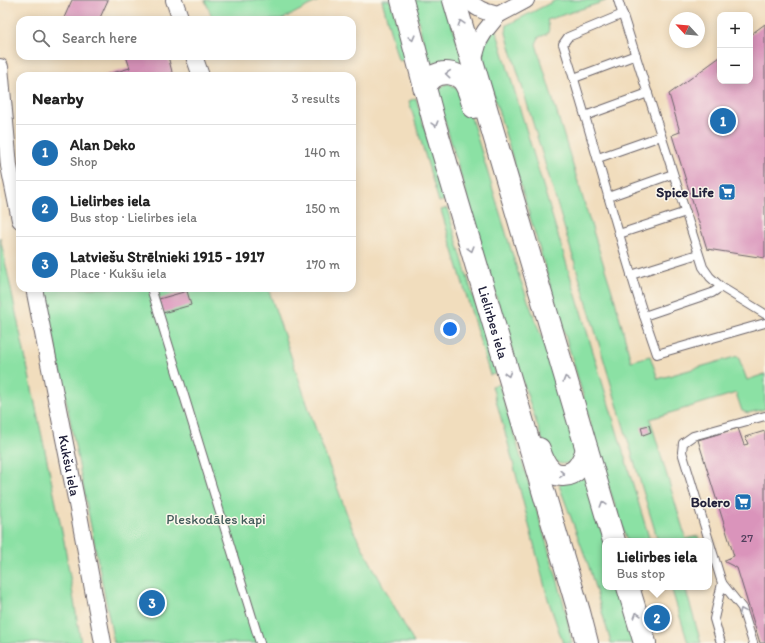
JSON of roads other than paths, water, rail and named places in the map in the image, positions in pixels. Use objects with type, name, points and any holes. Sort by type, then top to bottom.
[{"type":"main road","name":"Lielirbes iela","points":[[402,0],[434,122],[587,643]]},
{"type":"main road","points":[[454,0],[613,538]]},
{"type":"main road","points":[[424,87],[432,78],[441,74],[449,73],[463,80],[467,86],[524,268],[546,312]]},
{"type":"main road","points":[[515,398],[528,417],[540,452],[547,467],[552,473],[567,475],[573,473],[580,466],[587,450]]},
{"type":"main road","points":[[542,489],[564,524],[573,544],[602,643]]},
{"type":"main road","points":[[629,590],[645,643]]},
{"type":"street","points":[[174,0],[180,16]]},
{"type":"street","points":[[469,0],[473,5],[486,12],[498,15]]},
{"type":"street","points":[[473,62],[479,41],[484,31],[498,15],[526,0]]},
{"type":"street","points":[[195,60],[200,72]]},
{"type":"street","points":[[0,67],[2,117],[14,165],[16,183]]},
{"type":"street","name":"Kukšu iela","points":[[35,292],[103,643]]},
{"type":"lane","points":[[618,0],[703,267],[710,277],[721,287],[765,314]]},
{"type":"lane","points":[[623,14],[568,37],[563,44],[598,158],[631,275],[657,354],[765,323]]},
{"type":"lane","points":[[574,78],[636,55]]},
{"type":"lane","points":[[585,116],[648,93]]},
{"type":"lane","points":[[598,158],[661,136]]},
{"type":"lane","points":[[608,197],[673,174]]},
{"type":"lane","points":[[619,234],[686,212]]},
{"type":"lane","points":[[631,275],[698,254]]},
{"type":"lane","points":[[644,316],[712,293],[721,287]]},
{"type":"lane","points":[[152,292],[260,643]]},
{"type":"lane","points":[[708,538],[682,452],[683,443],[693,436],[765,416]]},
{"type":"lane","points":[[712,550],[722,582],[742,608],[753,643]]},
{"type":"lane","points":[[721,643],[714,619],[722,582]]},
{"type":"place","name":"Alan Deko","points":[[723,121]]},
{"type":"place","name":"Spice Life","points":[[727,192]]},
{"type":"place","name":"Bolero","points":[[743,502]]},
{"type":"place","name":"Latviešu Strēlnieki 1915 - 1917","points":[[152,603]]},
{"type":"place","name":"Lielirbes iela","points":[[657,618]]},
{"type":"park label","name":"Pleskodāles kapi","points":[[216,519]]}]
